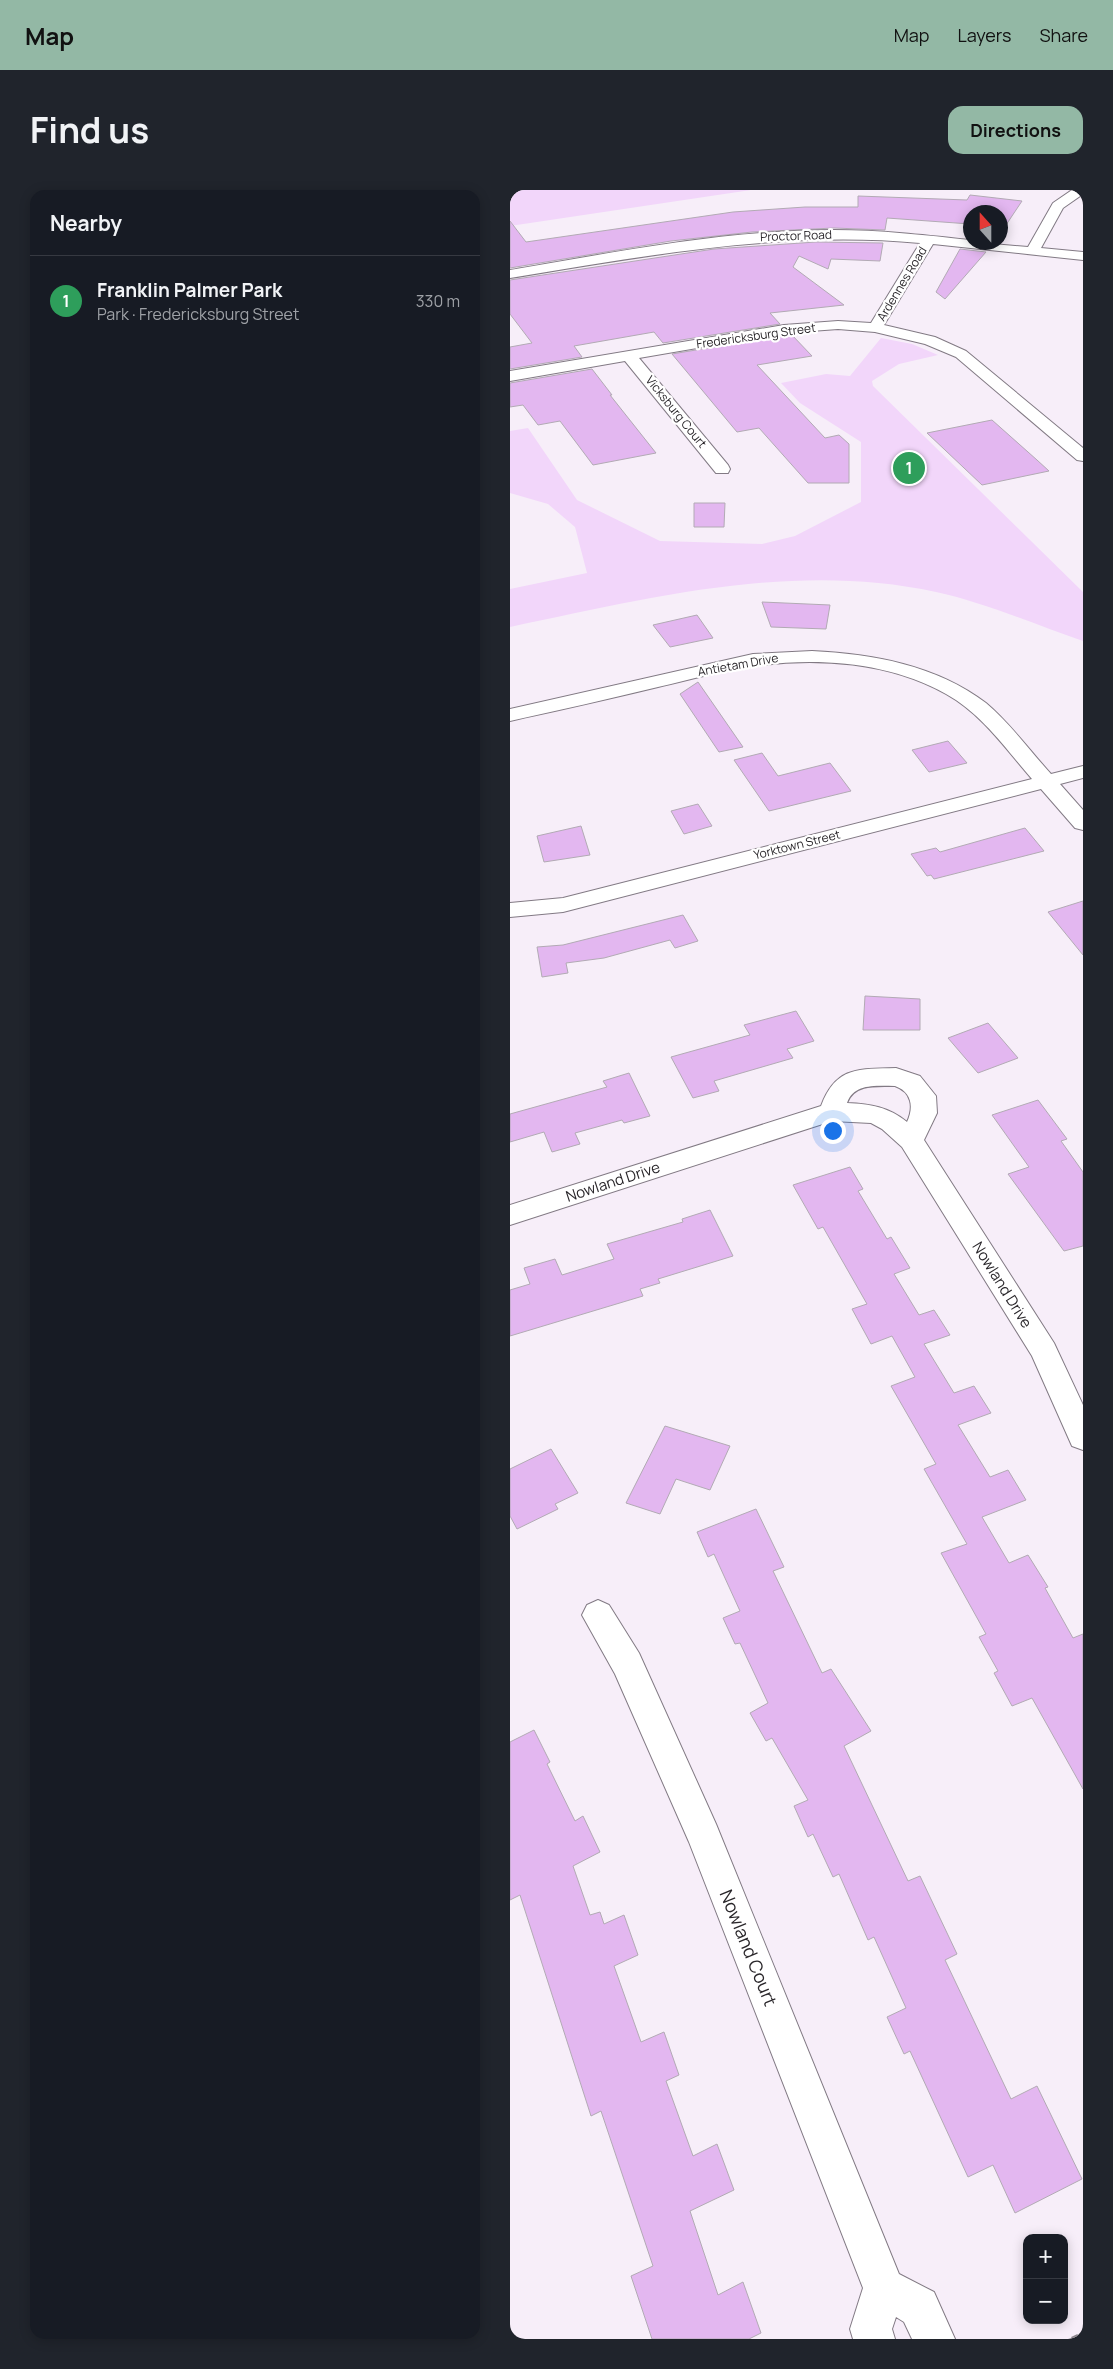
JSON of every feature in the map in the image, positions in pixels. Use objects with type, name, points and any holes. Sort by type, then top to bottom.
[{"type":"street","points":[[1034,251],[1058,206],[1080,190]]},
{"type":"street","name":"Proctor Road","points":[[510,274],[756,237],[835,234],[929,240],[1083,256]]},
{"type":"street","name":"Ardennes Road","points":[[875,328],[929,240]]},
{"type":"street","name":"Fredericksburg Street","points":[[510,376],[796,328],[838,325],[875,328],[930,340],[961,354],[1083,456]]},
{"type":"street","name":"Vicksburg Court","points":[[629,356],[722,469]]},
{"type":"street","name":"Antietam Drive","points":[[510,714],[753,660],[802,656],[851,659],[907,670],[960,694],[991,718],[1083,823]]},
{"type":"street","name":"Yorktown Street","points":[[510,910],[564,905],[1083,772]]},
{"type":"street","points":[[831,1112],[838,1093],[856,1078],[896,1077],[911,1082],[923,1096],[924,1113],[911,1140]]},
{"type":"street","name":"Nowland Drive","points":[[510,1215],[831,1112],[875,1113],[893,1122],[911,1140],[1044,1351],[1083,1437]]},
{"type":"street","name":"Nowland Court","points":[[598,1614],[627,1664],[704,1836],[884,2288]]},
{"type":"street","points":[[874,2339],[871,2329],[884,2288],[919,2307],[934,2339]]},
{"type":"path","points":[[1072,2339],[1083,2334]]},
{"type":"shaded area","points":[[510,190],[751,190],[510,226]]},
{"type":"shaded area","points":[[881,338],[912,344],[938,355],[899,364],[872,381],[873,386],[1083,592],[1083,641],[954,596],[882,583],[829,580],[775,582],[722,587],[616,605],[510,627],[510,589],[587,573],[575,527],[548,504],[510,493],[510,431],[528,428],[577,500],[660,541],[762,544],[795,536],[861,502],[861,442],[800,403],[781,383],[826,374],[850,376]]},
{"type":"building","points":[[970,195],[1022,201],[1008,222],[1008,205],[963,205],[963,223],[887,218],[885,230],[834,228],[752,232],[671,241],[510,268],[510,221],[526,242],[733,212],[805,207],[858,207],[858,196],[967,200]]},
{"type":"building","points":[[816,242],[883,243],[880,261],[831,259],[828,269],[799,256],[793,267],[844,305],[770,313],[780,324],[663,343],[654,332],[574,346],[582,357],[510,369],[510,347],[532,343],[510,314],[510,280],[714,249]]},
{"type":"building","points":[[960,249],[986,252],[945,299],[936,292]]},
{"type":"building","points":[[791,334],[812,356],[757,365],[825,438],[839,435],[849,444],[849,483],[808,483],[759,428],[737,432],[672,354]]},
{"type":"building","points":[[592,369],[656,453],[593,465],[560,421],[538,425],[523,405],[510,407],[510,383]]},
{"type":"building","points":[[992,420],[1049,471],[982,485],[927,433]]},
{"type":"building","points":[[694,503],[725,503],[724,527],[694,527]]},
{"type":"building","points":[[762,602],[830,605],[826,629],[771,627]]},
{"type":"building","points":[[697,615],[713,638],[670,647],[653,625]]},
{"type":"building","points":[[698,682],[743,747],[719,752],[680,694]]},
{"type":"building","points":[[948,741],[967,763],[929,772],[912,750]]},
{"type":"building","points":[[762,753],[778,776],[830,763],[851,791],[769,811],[734,760]]},
{"type":"building","points":[[698,804],[712,826],[684,834],[671,811]]},
{"type":"building","points":[[581,826],[590,855],[544,862],[537,836]]},
{"type":"building","points":[[1025,828],[1044,851],[934,879],[931,875],[927,876],[911,854],[936,848],[940,852]]},
{"type":"building","points":[[1083,901],[1083,955],[1048,912]]},
{"type":"building","points":[[683,915],[698,941],[675,948],[670,940],[604,958],[566,963],[568,973],[542,977],[537,947],[563,945]]},
{"type":"building","points":[[865,996],[920,999],[920,1030],[863,1030]]},
{"type":"building","points":[[796,1011],[814,1041],[787,1049],[793,1058],[714,1081],[719,1091],[693,1098],[671,1057],[750,1035],[744,1025]]},
{"type":"building","points":[[988,1023],[1018,1058],[978,1073],[948,1038]]},
{"type":"building","points":[[629,1073],[650,1116],[624,1123],[622,1120],[575,1133],[580,1144],[552,1152],[544,1132],[510,1142],[510,1114],[607,1087],[603,1081]]},
{"type":"building","points":[[1038,1100],[1067,1139],[1061,1141],[1083,1172],[1083,1246],[1064,1251],[1008,1174],[1029,1167],[992,1115]]},
{"type":"building","points":[[850,1167],[863,1189],[858,1191],[887,1239],[891,1237],[910,1268],[894,1274],[919,1315],[934,1310],[950,1335],[924,1344],[954,1393],[974,1386],[991,1413],[958,1425],[990,1477],[1008,1470],[1026,1500],[982,1517],[1009,1563],[1028,1555],[1048,1587],[1045,1588],[1073,1638],[1083,1634],[1083,1789],[1032,1698],[1012,1706],[994,1673],[998,1671],[979,1637],[986,1634],[941,1553],[967,1544],[924,1469],[936,1464],[891,1386],[915,1377],[892,1336],[871,1344],[852,1309],[867,1304],[823,1227],[818,1229],[793,1185]]},
{"type":"building","points":[[710,1210],[733,1256],[658,1279],[660,1283],[640,1289],[643,1296],[510,1336],[510,1290],[530,1284],[524,1268],[555,1259],[562,1275],[614,1259],[607,1244],[683,1222],[682,1219]]},
{"type":"building","points":[[665,1426],[730,1446],[710,1490],[676,1479],[660,1514],[626,1503]]},
{"type":"building","points":[[551,1449],[578,1493],[555,1504],[558,1509],[517,1529],[510,1516],[510,1469]]},
{"type":"building","points":[[756,1509],[784,1567],[773,1571],[822,1673],[831,1669],[871,1731],[844,1746],[908,1881],[920,1876],[957,1954],[945,1960],[1011,2099],[1037,2086],[1082,2179],[1015,2213],[993,2165],[968,2177],[910,2051],[904,2054],[887,2017],[906,2008],[874,1937],[868,1940],[839,1874],[833,1877],[813,1834],[808,1837],[794,1806],[808,1800],[772,1738],[766,1741],[750,1713],[768,1703],[740,1643],[735,1644],[723,1618],[740,1611],[714,1554],[708,1557],[697,1532]]},
{"type":"building","points":[[534,1730],[550,1762],[547,1764],[575,1821],[583,1816],[600,1852],[573,1866],[590,1915],[600,1912],[604,1924],[624,1915],[638,1955],[614,1966],[641,2042],[664,2032],[679,2075],[666,2081],[693,2156],[717,2144],[734,2190],[690,2211],[718,2295],[743,2282],[761,2333],[749,2339],[652,2339],[631,2276],[653,2266],[601,2111],[591,2116],[520,1895],[510,1900],[510,1742]]},
{"type":"place","name":"Franklin Palmer Park","points":[[909,468]]}]
